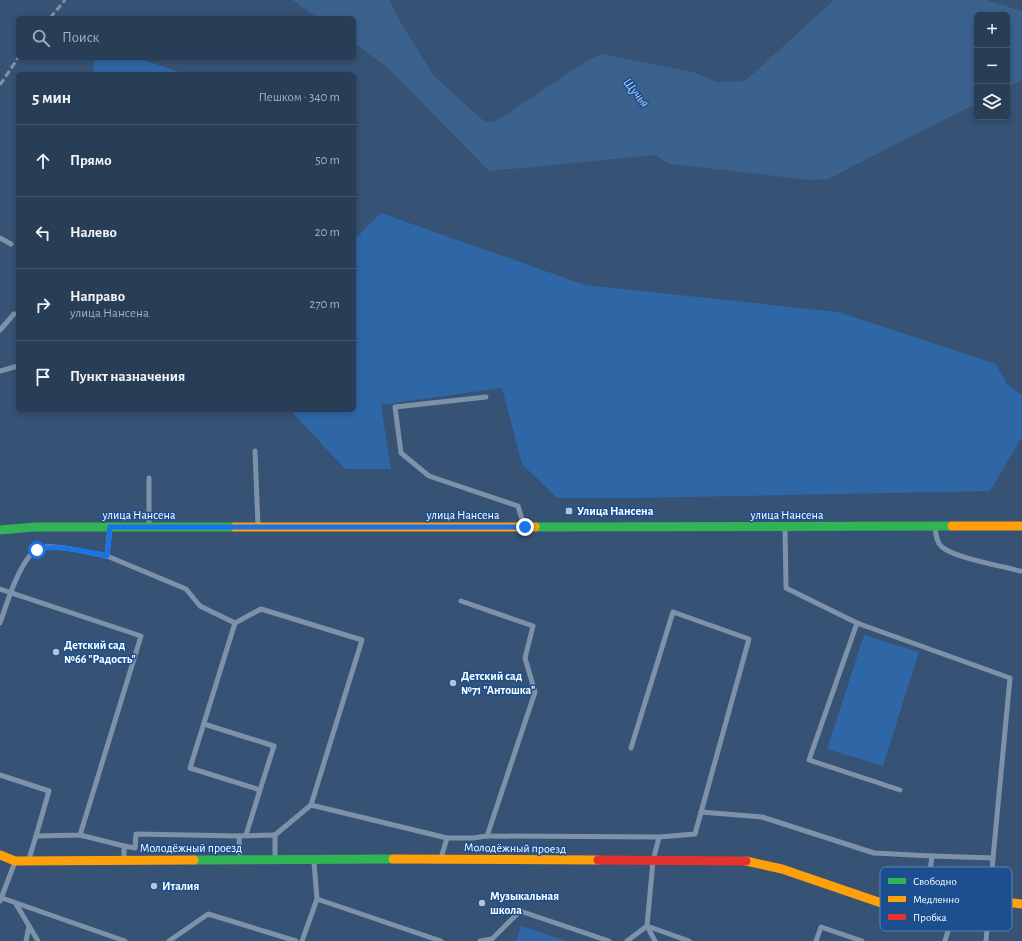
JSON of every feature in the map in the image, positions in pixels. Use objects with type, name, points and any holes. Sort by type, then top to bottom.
[{"type":"street","name":"улица Нансена","points":[[0,530],[35,527],[1022,526]]},
{"type":"street","name":"Молодёжный проезд","points":[[0,855],[15,861],[441,859],[749,861],[782,869],[880,903]]},
{"type":"street","name":"Молодёжный проезд","points":[[1012,903],[1022,904]]},
{"type":"lane","points":[[0,238],[11,244]]},
{"type":"lane","points":[[0,330],[14,314]]},
{"type":"lane","points":[[0,371],[16,367]]},
{"type":"lane","points":[[486,397],[395,407],[401,453],[429,476],[518,506],[525,527]]},
{"type":"lane","points":[[255,451],[258,527]]},
{"type":"lane","points":[[149,478],[149,527]]},
{"type":"lane","points":[[935,526],[936,537],[942,546],[953,553],[1020,571]]},
{"type":"lane","points":[[107,556],[110,527]]},
{"type":"lane","points":[[785,527],[786,588],[857,623],[1010,678],[992,867]]},
{"type":"lane","points":[[0,623],[11,592],[28,557],[37,550],[46,547],[57,547],[107,556],[186,589],[200,606],[235,624]]},
{"type":"lane","points":[[0,588],[141,636],[80,835]]},
{"type":"lane","points":[[461,601],[533,626],[525,658],[535,692],[487,836]]},
{"type":"lane","points":[[36,836],[80,835],[135,848],[136,834],[275,836],[311,804],[362,640],[262,609],[235,624],[190,768],[260,790]]},
{"type":"lane","points":[[311,804],[447,838],[474,838],[487,836],[659,837],[695,834],[749,639],[673,612],[631,748]]},
{"type":"lane","points":[[857,623],[809,760],[900,790]]},
{"type":"lane","points":[[204,724],[274,746],[246,836]]},
{"type":"lane","points":[[0,775],[49,791],[28,861]]},
{"type":"lane","points":[[701,812],[762,817],[874,853],[993,858]]},
{"type":"lane","points":[[239,836],[240,860]]},
{"type":"lane","points":[[275,836],[275,860]]},
{"type":"lane","points":[[655,941],[646,926],[653,861],[659,837]]},
{"type":"lane","points":[[441,859],[447,838]]},
{"type":"lane","points":[[124,846],[124,861]]},
{"type":"lane","points":[[931,867],[932,856]]},
{"type":"lane","points":[[302,941],[316,899],[314,860]]},
{"type":"lane","points":[[15,861],[1,900],[125,941]]},
{"type":"lane","points":[[316,899],[441,941]]},
{"type":"lane","points":[[16,904],[38,941]]},
{"type":"lane","points":[[480,941],[492,938],[520,911],[609,941]]},
{"type":"lane","points":[[169,941],[208,914],[296,941]]},
{"type":"lane","points":[[26,941],[29,926]]},
{"type":"lane","points":[[626,941],[646,926]]},
{"type":"lane","points":[[646,926],[689,941]]},
{"type":"lane","points":[[816,941],[821,927],[862,941]]},
{"type":"lane","points":[[946,941],[948,931]]},
{"type":"lane","points":[[986,941],[987,931]]},
{"type":"shaded area","points":[[94,60],[144,60],[179,72],[93,72]]},
{"type":"shaded area","points":[[381,213],[585,285],[838,312],[996,364],[1007,384],[1022,395],[1022,437],[990,491],[634,498],[557,498],[522,464],[502,388],[381,405],[391,469],[345,469],[292,412],[356,412],[356,238]]},
{"type":"shaded area","points":[[864,635],[919,652],[883,766],[827,749]]},
{"type":"shaded area","points":[[521,926],[566,941],[516,941]]},
{"type":"water","name":"Щучья","points":[[292,0],[390,0],[399,20],[434,76],[485,122],[495,122],[588,60],[601,54],[693,72],[717,82],[745,81],[834,0],[987,0],[1022,11],[1022,80],[1010,86],[1010,12],[974,12],[974,105],[828,179],[810,180],[669,164],[656,155],[489,171],[388,68],[356,44],[356,16],[315,16]]},
{"type":"railway","points":[[52,16],[65,0]]},
{"type":"railway","points":[[0,85],[17,60]]},
{"type":"traffic: fast","points":[[535,527],[952,526]]},
{"type":"traffic: fast","points":[[0,530],[35,527],[235,527]]},
{"type":"traffic: fast","points":[[194,860],[393,859]]},
{"type":"traffic: slow","points":[[952,526],[1022,526]]},
{"type":"traffic: slow","points":[[235,527],[535,527]]},
{"type":"traffic: slow","points":[[0,855],[15,861],[194,860]]},
{"type":"traffic: slow","points":[[393,859],[598,860]]},
{"type":"traffic: slow","points":[[746,861],[782,869],[880,903]]},
{"type":"traffic: slow","points":[[1012,903],[1022,904]]},
{"type":"traffic: jam","points":[[598,860],[746,861]]},
{"type":"place","name":"Улица Нансена","points":[[569,511]]},
{"type":"place","name":"Детский сад №66 \"Радость\"","points":[[56,652]]},
{"type":"place","name":"Детский сад №71 \"Антошка\"","points":[[453,683]]},
{"type":"place","name":"Италия","points":[[154,886]]},
{"type":"place","name":"Музыкальная школа","points":[[482,903]]},
{"type":"route","points":[[37,550],[46,547],[57,547],[107,556],[110,527],[525,527]]}]
